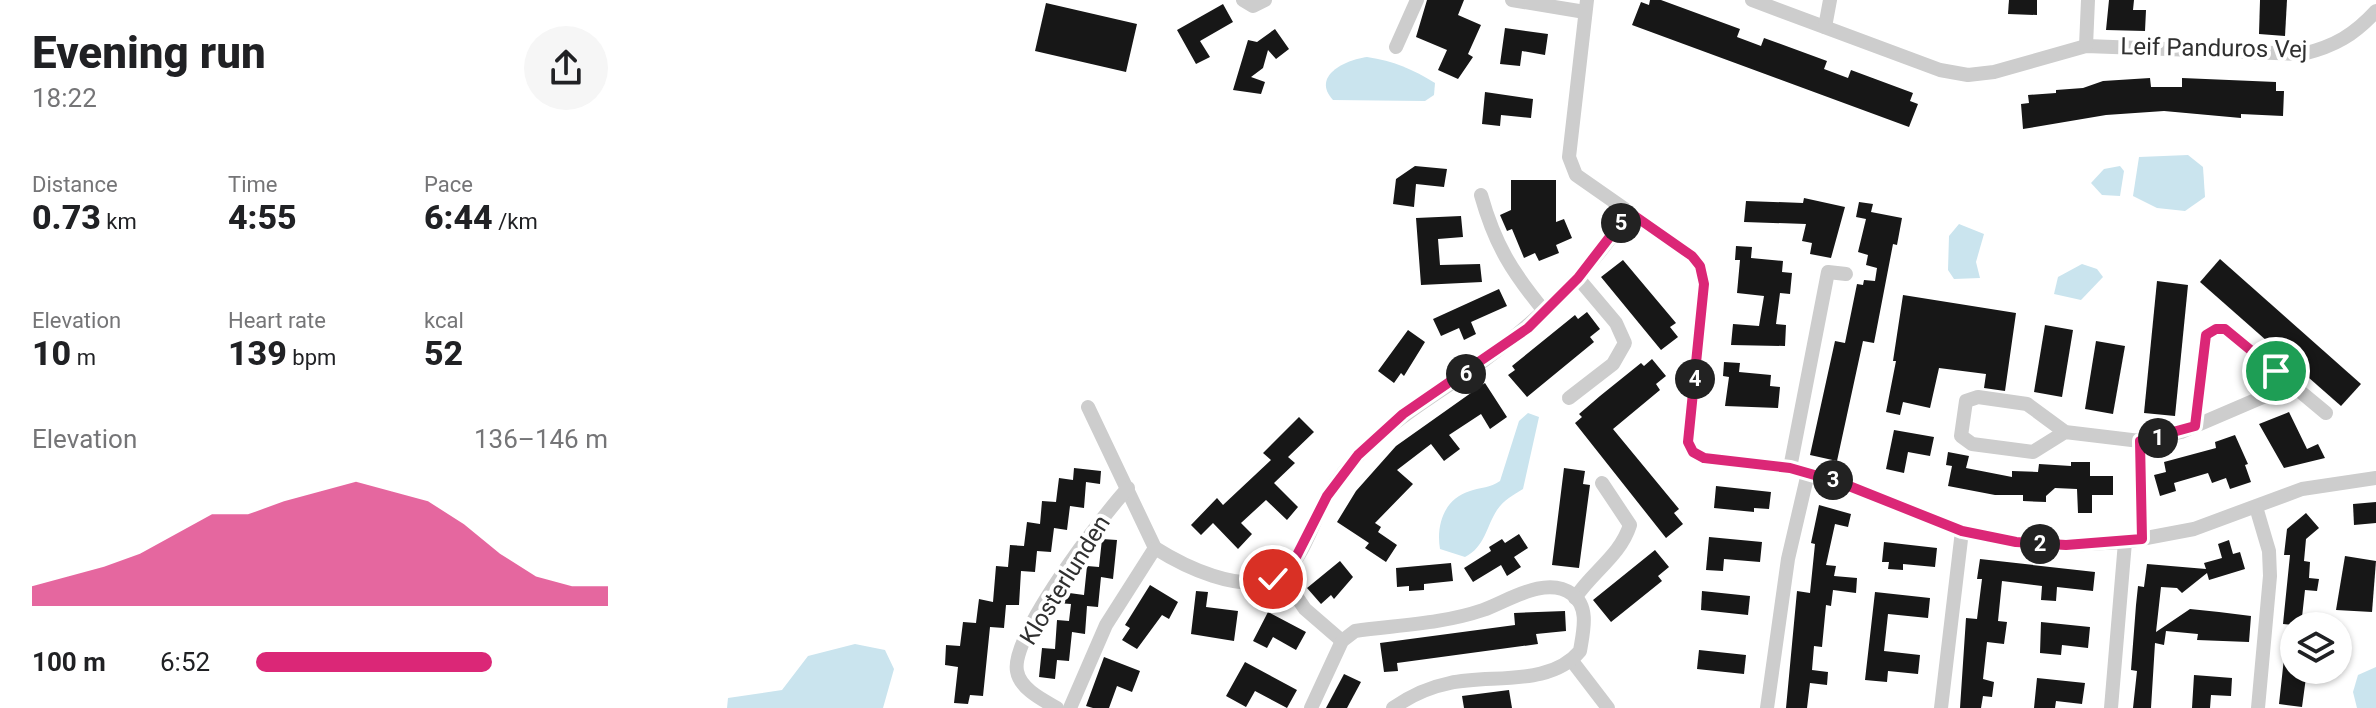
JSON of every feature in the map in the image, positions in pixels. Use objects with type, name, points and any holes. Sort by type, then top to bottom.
[{"type":"street","points":[[1243,0],[1253,6],[1265,0]]},
{"type":"street","points":[[1396,47],[1417,0]]},
{"type":"street","points":[[1512,0],[1586,6],[1569,157],[1576,175],[1700,266],[1704,284],[1688,442],[1693,452],[1704,458],[1808,473],[1962,531],[2016,542],[2125,542],[2142,539],[2194,529],[2302,489],[2376,478]]},
{"type":"street","name":"Leif Panduros Vej","points":[[1752,0],[1940,70],[1968,75],[1994,72],[2086,46],[2303,54],[2344,40],[2376,11]]},
{"type":"street","points":[[1825,27],[1830,0]]},
{"type":"street","name":"Leif Panduros Vej","points":[[2086,46],[2088,0]]},
{"type":"street","points":[[1481,195],[1499,251],[1545,312]]},
{"type":"street","points":[[1070,708],[1106,625],[1155,548],[1173,559],[1228,578],[1254,582],[1281,574],[1294,561],[1327,496],[1358,455],[1403,414],[1468,372],[1545,312],[1578,278],[1629,212]]},
{"type":"street","points":[[1790,468],[1828,272],[1846,274]]},
{"type":"street","points":[[1569,398],[1613,364],[1625,343],[1616,323],[1578,278]]},
{"type":"street","points":[[2195,426],[2206,335],[2216,329],[2225,329],[2326,413]]},
{"type":"street","points":[[2065,432],[2033,452],[1972,444],[1961,436],[1966,401],[1978,397],[2027,404],[2065,432],[2140,441],[2195,426],[2279,390]]},
{"type":"street","name":"Klosterlunden","points":[[1088,407],[1155,548]]},
{"type":"street","points":[[2140,441],[2142,539]]},
{"type":"street","points":[[1767,708],[1788,559],[1808,473]]},
{"type":"street","points":[[1575,598],[1592,573],[1623,548],[1630,525],[1602,483]]},
{"type":"street","name":"Klosterlunden","points":[[1057,708],[1033,694],[1021,681],[1016,670],[1020,653],[1034,620],[1095,525],[1128,488]]},
{"type":"street","points":[[2256,507],[2269,551],[2270,576],[2258,708]]},
{"type":"street","points":[[1941,708],[1962,531]]},
{"type":"street","points":[[2111,708],[2125,542]]},
{"type":"street","points":[[1281,574],[1305,609],[1342,641]]},
{"type":"street","points":[[1311,708],[1342,641],[1355,631],[1456,618],[1531,590],[1554,588],[1571,592],[1575,598],[1585,619],[1580,651],[1572,661],[1554,672],[1450,683],[1413,695],[1393,708]]},
{"type":"street","points":[[1572,661],[1608,708]]},
{"type":"water","points":[[1367,57],[1394,63],[1427,78],[1435,83],[1434,95],[1425,101],[1333,100],[1327,91],[1328,77],[1341,66]]},
{"type":"water","points":[[2188,155],[2203,167],[2205,197],[2185,211],[2157,208],[2133,196],[2139,157]]},
{"type":"water","points":[[2120,166],[2124,171],[2120,196],[2102,195],[2091,183],[2104,169]]},
{"type":"water","points":[[1959,224],[1984,234],[1976,262],[1980,278],[1954,279],[1948,270],[1949,236]]},
{"type":"water","points":[[2082,264],[2097,269],[2103,277],[2081,300],[2054,294],[2058,277]]},
{"type":"water","points":[[1528,413],[1539,417],[1523,489],[1500,506],[1472,553],[1465,557],[1440,549],[1439,531],[1448,507],[1461,495],[1500,481],[1519,421]]},
{"type":"water","points":[[855,644],[885,650],[894,669],[883,708],[727,708],[728,698],[782,690],[808,656]]},
{"type":"water","points":[[2376,667],[2376,708],[2357,708],[2353,692],[2358,675]]},
{"type":"building","points":[[1427,0],[1464,0],[1458,15],[1481,25],[1468,54],[1473,57],[1458,79],[1438,70],[1447,50],[1416,37]]},
{"type":"building","points":[[1650,0],[1661,0],[1740,29],[1737,37],[1761,46],[1764,38],[1827,61],[1824,69],[1848,78],[1851,70],[1913,93],[1910,101],[1918,104],[1909,127],[1632,25],[1641,2],[1649,5]]},
{"type":"building","points":[[2009,0],[2037,0],[2037,15],[2008,14]]},
{"type":"building","points":[[2109,0],[2134,0],[2133,10],[2146,10],[2145,31],[2106,30]]},
{"type":"building","points":[[2260,0],[2287,0],[2285,36],[2259,34]]},
{"type":"building","points":[[1046,3],[1137,24],[1126,72],[1035,51]]},
{"type":"building","points":[[1223,4],[1233,22],[1200,41],[1210,57],[1196,64],[1177,30]]},
{"type":"building","points":[[1505,28],[1548,34],[1545,55],[1522,51],[1520,66],[1500,64]]},
{"type":"building","points":[[1275,29],[1289,49],[1276,59],[1268,50],[1263,68],[1251,77],[1265,82],[1261,94],[1233,90],[1248,40],[1257,42]]},
{"type":"building","points":[[2150,78],[2151,87],[2182,87],[2182,78],[2276,82],[2276,91],[2284,91],[2283,116],[2241,114],[2241,118],[2164,111],[2106,115],[2023,129],[2021,104],[2029,103],[2028,95],[2083,88],[2103,81]]},
{"type":"building","points":[[1485,92],[1533,99],[1531,118],[1501,115],[1500,126],[1482,124]]},
{"type":"building","points":[[1415,166],[1447,169],[1444,187],[1416,184],[1414,207],[1393,204],[1396,179]]},
{"type":"building","points":[[1511,180],[1556,180],[1556,222],[1564,219],[1572,238],[1556,245],[1559,253],[1539,261],[1535,253],[1524,258],[1512,229],[1507,231],[1500,215],[1511,210]]},
{"type":"building","points":[[1804,198],[1845,207],[1831,258],[1810,254],[1812,243],[1802,241],[1806,224],[1744,222],[1746,201],[1803,203]]},
{"type":"building","points":[[1859,202],[1873,204],[1871,212],[1902,218],[1897,245],[1893,244],[1874,343],[1863,341],[1837,461],[1810,455],[1835,341],[1845,343],[1857,284],[1863,285],[1864,280],[1875,281],[1877,268],[1866,265],[1868,255],[1858,252],[1866,219],[1856,217]]},
{"type":"building","points":[[1461,216],[1463,237],[1438,239],[1440,265],[1480,264],[1482,282],[1421,285],[1416,218]]},
{"type":"building","points":[[1736,246],[1752,247],[1751,258],[1783,261],[1782,272],[1792,273],[1790,294],[1780,293],[1776,324],[1786,325],[1785,346],[1731,345],[1733,324],[1759,326],[1764,296],[1737,293],[1740,260],[1735,260]]},
{"type":"building","points":[[2220,259],[2361,384],[2341,406],[2200,282]]},
{"type":"building","points":[[1623,260],[1676,323],[1670,327],[1678,337],[1661,350],[1601,277]]},
{"type":"building","points":[[2157,281],[2188,285],[2175,416],[2144,413]]},
{"type":"building","points":[[1499,289],[1507,306],[1471,322],[1476,334],[1464,340],[1459,328],[1441,336],[1433,319]]},
{"type":"building","points":[[1903,295],[2016,313],[2005,391],[1984,388],[1986,374],[1939,368],[1930,408],[1903,402],[1900,415],[1886,412],[1896,361],[1893,361]]},
{"type":"building","points":[[1587,312],[1600,329],[1590,337],[1594,342],[1527,397],[1508,375],[1515,370],[1512,366],[1575,315],[1578,319]]},
{"type":"building","points":[[2045,325],[2073,330],[2062,397],[2034,392]]},
{"type":"building","points":[[1408,330],[1425,342],[1404,376],[1401,373],[1394,383],[1378,371]]},
{"type":"building","points":[[2096,341],[2125,346],[2113,414],[2085,409]]},
{"type":"building","points":[[1652,359],[1666,376],[1656,384],[1660,390],[1613,429],[1679,509],[1674,513],[1683,524],[1666,538],[1575,423],[1582,417],[1579,414],[1600,396],[1641,363],[1644,366]]},
{"type":"building","points":[[1724,362],[1740,363],[1739,372],[1771,375],[1770,386],[1780,387],[1778,408],[1725,406],[1729,377],[1723,376]]},
{"type":"building","points":[[1485,383],[1507,417],[1490,429],[1481,414],[1449,435],[1460,449],[1444,461],[1431,444],[1397,470],[1413,484],[1375,523],[1381,527],[1378,532],[1397,545],[1386,562],[1365,548],[1369,543],[1337,522],[1356,491],[1396,446]]},
{"type":"building","points":[[2289,412],[2307,449],[2318,444],[2325,458],[2284,468],[2259,424]]},
{"type":"building","points":[[1299,417],[1314,432],[1288,457],[1295,463],[1274,483],[1298,507],[1287,520],[1266,500],[1241,523],[1252,534],[1238,549],[1213,523],[1201,535],[1191,525],[1217,498],[1223,505],[1271,460],[1263,453]]},
{"type":"building","points":[[1894,430],[1934,437],[1930,456],[1908,452],[1904,473],[1886,469]]},
{"type":"building","points":[[2235,435],[2248,464],[2245,465],[2251,482],[2230,489],[2226,478],[2212,483],[2208,473],[2174,483],[2176,491],[2160,496],[2154,475],[2166,472],[2164,462],[2216,448],[2215,442]]},
{"type":"building","points":[[1948,452],[1969,456],[1966,468],[2012,477],[2012,471],[2038,472],[2039,464],[2071,466],[2071,462],[2090,462],[2090,476],[2113,476],[2113,495],[2092,495],[2092,513],[2078,513],[2077,489],[2055,488],[2046,496],[2046,502],[2023,501],[2023,495],[1995,495],[1948,486],[1952,466],[1946,465]]},
{"type":"building","points":[[1074,468],[1101,471],[1100,484],[1086,482],[1084,508],[1070,506],[1067,530],[1054,528],[1051,552],[1037,551],[1035,572],[1021,571],[1019,605],[1006,605],[1004,628],[990,627],[983,696],[970,695],[968,704],[954,703],[958,667],[945,665],[946,645],[960,646],[963,622],[976,623],[979,599],[993,602],[996,566],[1008,567],[1010,545],[1024,546],[1027,522],[1040,524],[1042,501],[1056,502],[1059,478],[1073,480]]},
{"type":"building","points":[[1564,468],[1585,471],[1583,484],[1590,485],[1579,568],[1552,565]]},
{"type":"building","points":[[1716,486],[1771,492],[1769,509],[1754,508],[1754,512],[1714,508]]},
{"type":"building","points":[[2376,502],[2376,523],[2354,525],[2353,504]]},
{"type":"building","points":[[1819,505],[1851,514],[1848,527],[1835,524],[1826,565],[1836,566],[1834,576],[1857,578],[1856,593],[1833,590],[1831,606],[1826,605],[1822,647],[1814,646],[1812,670],[1828,672],[1827,685],[1810,683],[1807,708],[1786,708],[1797,591],[1810,593],[1815,544],[1811,543]]},
{"type":"building","points":[[2306,513],[2319,528],[2306,539],[2304,561],[2310,562],[2309,578],[2319,579],[2317,591],[2305,590],[2303,612],[2284,612],[2290,555],[2284,555],[2287,529]]},
{"type":"building","points":[[1519,534],[1528,548],[1514,557],[1521,567],[1507,576],[1501,565],[1473,582],[1464,568],[1491,551],[1489,547],[1502,539],[1505,543]]},
{"type":"building","points":[[1709,537],[1762,542],[1760,562],[1724,559],[1723,571],[1706,570]]},
{"type":"building","points":[[1102,539],[1117,540],[1113,579],[1101,577],[1098,607],[1087,606],[1085,634],[1072,632],[1069,661],[1057,660],[1055,679],[1039,677],[1042,648],[1055,649],[1057,620],[1069,621],[1071,604],[1057,603],[1058,600],[1062,592],[1084,595],[1087,566],[1099,567]]},
{"type":"building","points":[[2229,540],[2233,554],[2240,552],[2245,569],[2209,580],[2207,573],[2182,593],[2177,588],[2161,587],[2156,632],[2190,609],[2219,612],[2251,616],[2249,642],[2197,640],[2198,634],[2166,631],[2164,645],[2155,643],[2151,708],[2133,708],[2137,671],[2131,670],[2136,605],[2138,586],[2144,587],[2147,564],[2206,569],[2204,563],[2222,558],[2218,544]]},
{"type":"building","points":[[1884,542],[1937,548],[1935,567],[1903,564],[1903,570],[1888,569],[1889,562],[1882,562]]},
{"type":"building","points":[[1655,550],[1669,567],[1658,576],[1662,581],[1611,622],[1593,600]]},
{"type":"building","points":[[2345,556],[2376,561],[2372,612],[2336,610]]},
{"type":"building","points":[[1980,559],[2095,572],[2093,591],[2057,587],[2056,601],[2041,600],[2042,586],[2002,581],[1998,621],[2007,622],[2004,644],[1987,642],[1983,679],[1994,682],[1992,697],[1983,696],[1981,708],[1960,708],[1966,618],[1977,619],[1982,579],[1977,579]]},
{"type":"building","points":[[1340,561],[1353,577],[1334,599],[1331,595],[1321,604],[1307,588]]},
{"type":"building","points":[[1451,563],[1453,581],[1424,584],[1424,590],[1409,591],[1409,586],[1397,587],[1396,568]]},
{"type":"building","points":[[1150,585],[1178,602],[1169,619],[1162,615],[1137,649],[1122,640],[1130,628],[1125,625]]},
{"type":"building","points":[[1196,591],[1208,592],[1206,607],[1238,611],[1234,641],[1191,634]]},
{"type":"building","points":[[1702,591],[1750,596],[1748,615],[1701,610]]},
{"type":"building","points":[[1875,592],[1930,598],[1928,618],[1888,614],[1884,651],[1920,655],[1918,674],[1888,671],[1887,682],[1865,680]]},
{"type":"building","points":[[1565,611],[1566,631],[1536,634],[1538,644],[1397,663],[1398,671],[1384,672],[1380,643],[1515,625],[1514,613]]},
{"type":"building","points":[[1268,612],[1306,632],[1296,650],[1273,637],[1267,648],[1253,641]]},
{"type":"building","points":[[2041,622],[2090,627],[2088,648],[2062,645],[2061,655],[2040,653]]},
{"type":"building","points":[[1699,650],[1746,655],[1744,674],[1697,669]]},
{"type":"building","points":[[1104,657],[1140,671],[1132,692],[1117,686],[1109,708],[1086,706]]},
{"type":"building","points":[[1245,662],[1297,690],[1287,708],[1255,691],[1246,707],[1226,696]]},
{"type":"building","points":[[1344,674],[1361,682],[1347,708],[1326,708]]},
{"type":"building","points":[[2194,675],[2232,678],[2231,696],[2211,695],[2210,708],[2192,708]]},
{"type":"building","points":[[2037,678],[2085,683],[2082,704],[2056,701],[2055,708],[2034,708]]},
{"type":"building","points":[[2281,684],[2305,684],[2302,707],[2279,704]]},
{"type":"building","points":[[1509,690],[1512,708],[1464,708],[1462,696]]},
{"type":"route","points":[[1273,579],[1294,561],[1327,496],[1358,455],[1403,414],[1528,328],[1578,278],[1629,212],[1692,256],[1700,266],[1704,284],[1688,442],[1693,452],[1704,458],[1790,468],[1839,482],[1962,531],[2016,542],[2066,545],[2142,539],[2140,441],[2195,426],[2206,335],[2216,329],[2225,329],[2276,371]]}]
